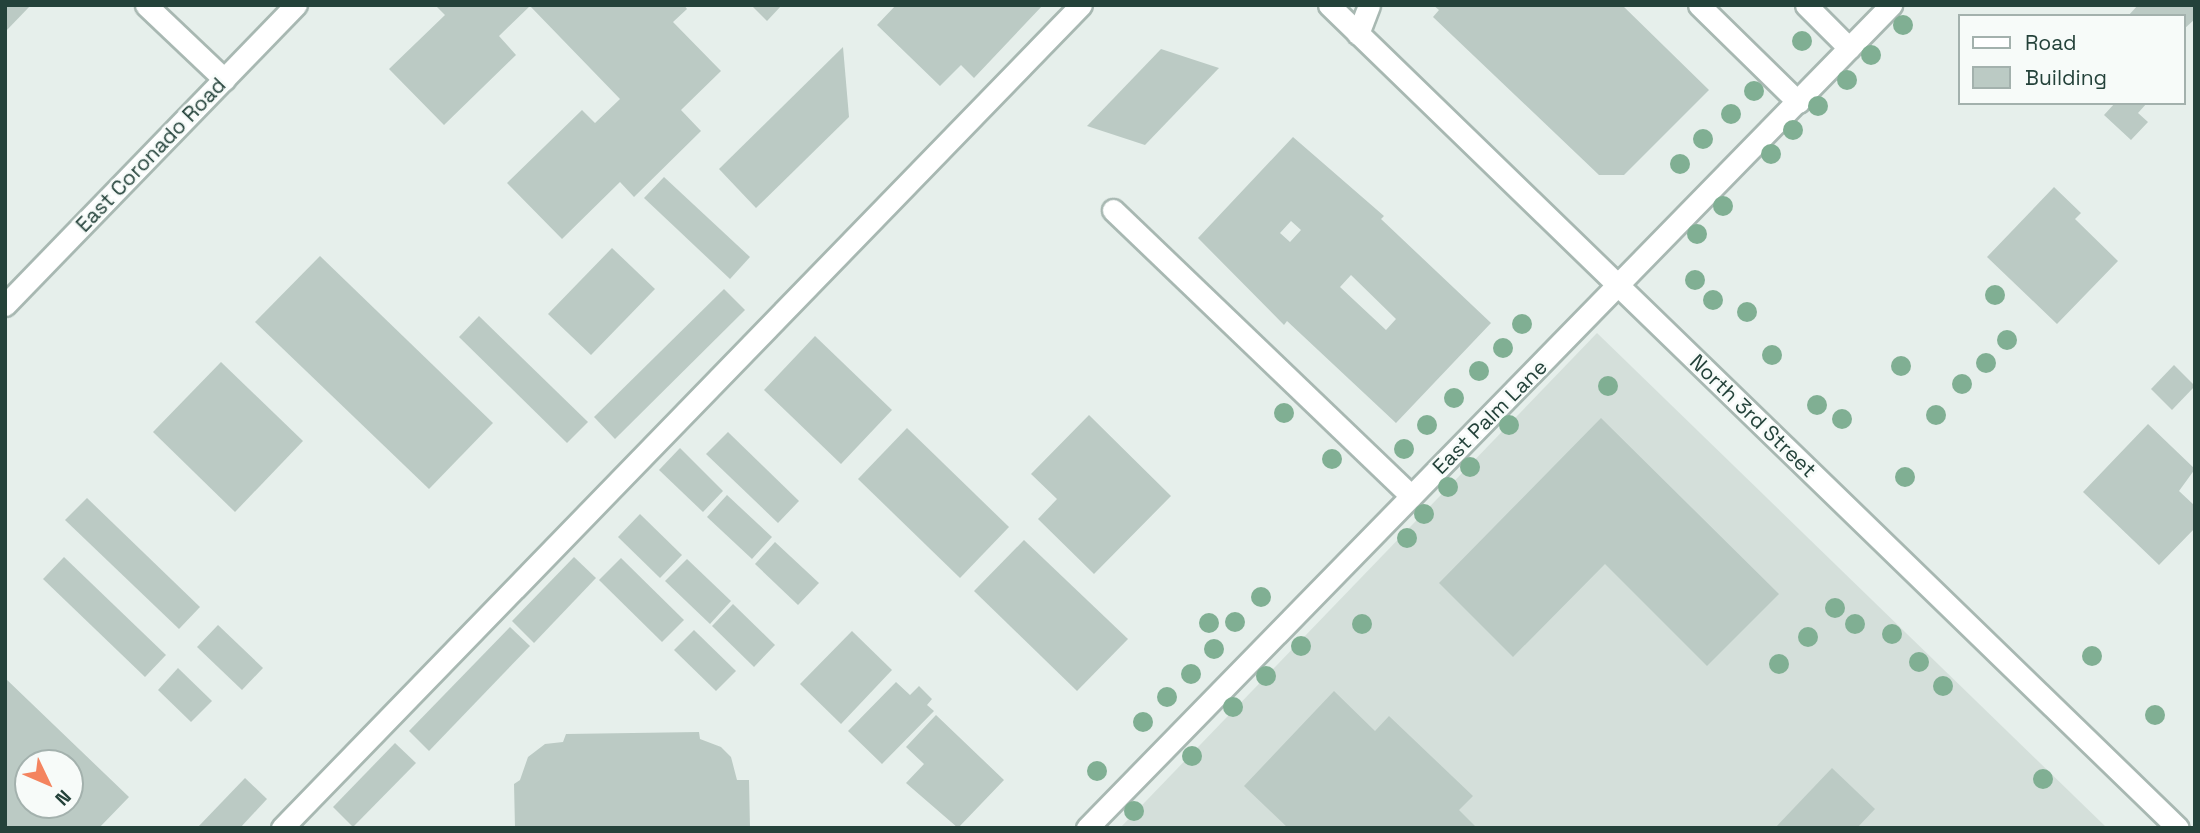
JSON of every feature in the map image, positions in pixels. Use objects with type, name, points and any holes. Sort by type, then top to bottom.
[{"type":"street","points":[[146,5],[224,79]]},
{"type":"street","name":"East Coronado Road","points":[[5,304],[296,5]]},
{"type":"street","points":[[282,828],[1081,5]]},
{"type":"street","name":"North 3rd Street","points":[[1329,5],[2178,828]]},
{"type":"street","points":[[1358,34],[1369,5]]},
{"type":"street","points":[[1699,5],[1798,102]]},
{"type":"street","points":[[1806,5],[1849,48]]},
{"type":"street","name":"East Palm Lane","points":[[1087,828],[1891,5]]},
{"type":"street","points":[[1113,211],[1411,496]]},
{"type":"shaded area","points":[[1597,333],[2107,828],[1120,828]]},
{"type":"building","points":[[5,5],[31,5],[5,32]]},
{"type":"building","points":[[435,5],[684,5],[687,9],[673,22],[721,71],[681,110],[701,131],[634,197],[620,182],[562,239],[507,183],[582,110],[595,123],[620,99],[530,6],[499,36],[516,55],[444,125],[389,69],[445,15]]},
{"type":"building","points":[[751,5],[782,5],[767,21]]},
{"type":"building","points":[[896,5],[1043,5],[974,78],[961,65],[940,86],[877,25]]},
{"type":"building","points":[[1433,5],[1622,5],[1709,90],[1624,175],[1599,175],[1433,17],[1439,10]]},
{"type":"building","points":[[2138,5],[2195,5],[2195,19],[2186,27],[2186,14],[2130,14]]},
{"type":"building","points":[[843,47],[849,117],[756,208],[719,169]]},
{"type":"building","points":[[1161,49],[1219,68],[1145,145],[1087,126]]},
{"type":"building","points":[[2113,105],[2145,105],[2138,113],[2148,122],[2131,140],[2104,115]]},
{"type":"building","points":[[1293,137],[1384,216],[1381,219],[1491,323],[1396,423],[1287,321],[1284,325],[1198,238]],"holes":[[[1291,221],[1301,230],[1290,242],[1280,233]],[[1351,275],[1396,319],[1386,330],[1340,287]]]},
{"type":"building","points":[[664,177],[750,257],[730,279],[644,198]]},
{"type":"building","points":[[2054,187],[2081,213],[2075,219],[2118,261],[2057,324],[1987,257]]},
{"type":"building","points":[[612,248],[655,289],[591,355],[548,314]]},
{"type":"building","points":[[320,256],[493,423],[429,489],[255,322]]},
{"type":"building","points":[[724,289],[745,310],[615,439],[594,417]]},
{"type":"building","points":[[479,316],[588,422],[567,443],[459,337]]},
{"type":"building","points":[[815,336],[892,410],[841,464],[764,390]]},
{"type":"building","points":[[221,362],[303,441],[235,512],[153,432]]},
{"type":"building","points":[[2174,365],[2195,386],[2172,410],[2151,389]]},
{"type":"building","points":[[1089,415],[1171,496],[1094,574],[1038,519],[1057,499],[1031,474]]},
{"type":"building","points":[[1601,418],[1779,594],[1707,666],[1605,564],[1513,657],[1439,583]]},
{"type":"building","points":[[2148,424],[2195,469],[2179,491],[2195,506],[2195,528],[2159,565],[2083,492]]},
{"type":"building","points":[[907,428],[1009,527],[960,578],[858,479]]},
{"type":"building","points":[[728,432],[799,501],[778,523],[706,454]]},
{"type":"building","points":[[680,448],[723,491],[703,512],[659,470]]},
{"type":"building","points":[[727,495],[772,537],[752,559],[707,517]]},
{"type":"building","points":[[87,498],[200,607],[179,629],[65,520]]},
{"type":"building","points":[[640,514],[682,555],[660,578],[618,537]]},
{"type":"building","points":[[1024,540],[1128,639],[1077,691],[974,591]]},
{"type":"building","points":[[775,542],[819,583],[798,605],[755,564]]},
{"type":"building","points":[[64,557],[166,655],[145,677],[43,579]]},
{"type":"building","points":[[574,557],[596,578],[534,643],[512,621]]},
{"type":"building","points":[[621,558],[684,620],[662,642],[599,580]]},
{"type":"building","points":[[687,559],[731,601],[710,624],[665,581]]},
{"type":"building","points":[[733,604],[775,645],[754,667],[712,626]]},
{"type":"building","points":[[218,625],[263,668],[242,690],[197,647]]},
{"type":"building","points":[[510,627],[530,646],[429,751],[409,731]]},
{"type":"building","points":[[694,630],[736,671],[716,691],[674,650]]},
{"type":"building","points":[[852,631],[892,670],[841,724],[800,684]]},
{"type":"building","points":[[178,668],[212,701],[191,722],[158,690]]},
{"type":"building","points":[[5,678],[79,749],[14,749],[14,819],[84,819],[84,754],[129,797],[99,828],[5,828]]},
{"type":"building","points":[[896,682],[910,695],[919,686],[932,699],[927,705],[934,711],[882,764],[848,731]]},
{"type":"building","points":[[1334,691],[1375,731],[1389,716],[1473,796],[1459,810],[1477,828],[1288,828],[1244,786]]},
{"type":"building","points":[[936,715],[1004,780],[958,828],[906,783],[924,764],[906,747]]},
{"type":"building","points":[[699,732],[700,739],[721,747],[731,757],[737,780],[749,780],[750,828],[515,828],[514,784],[520,780],[528,757],[545,744],[563,742],[566,734]]},
{"type":"building","points":[[395,743],[416,763],[353,827],[333,807]]},
{"type":"building","points":[[1832,768],[1875,809],[1857,828],[1775,828]]},
{"type":"building","points":[[245,778],[267,799],[240,828],[197,828]]}]
